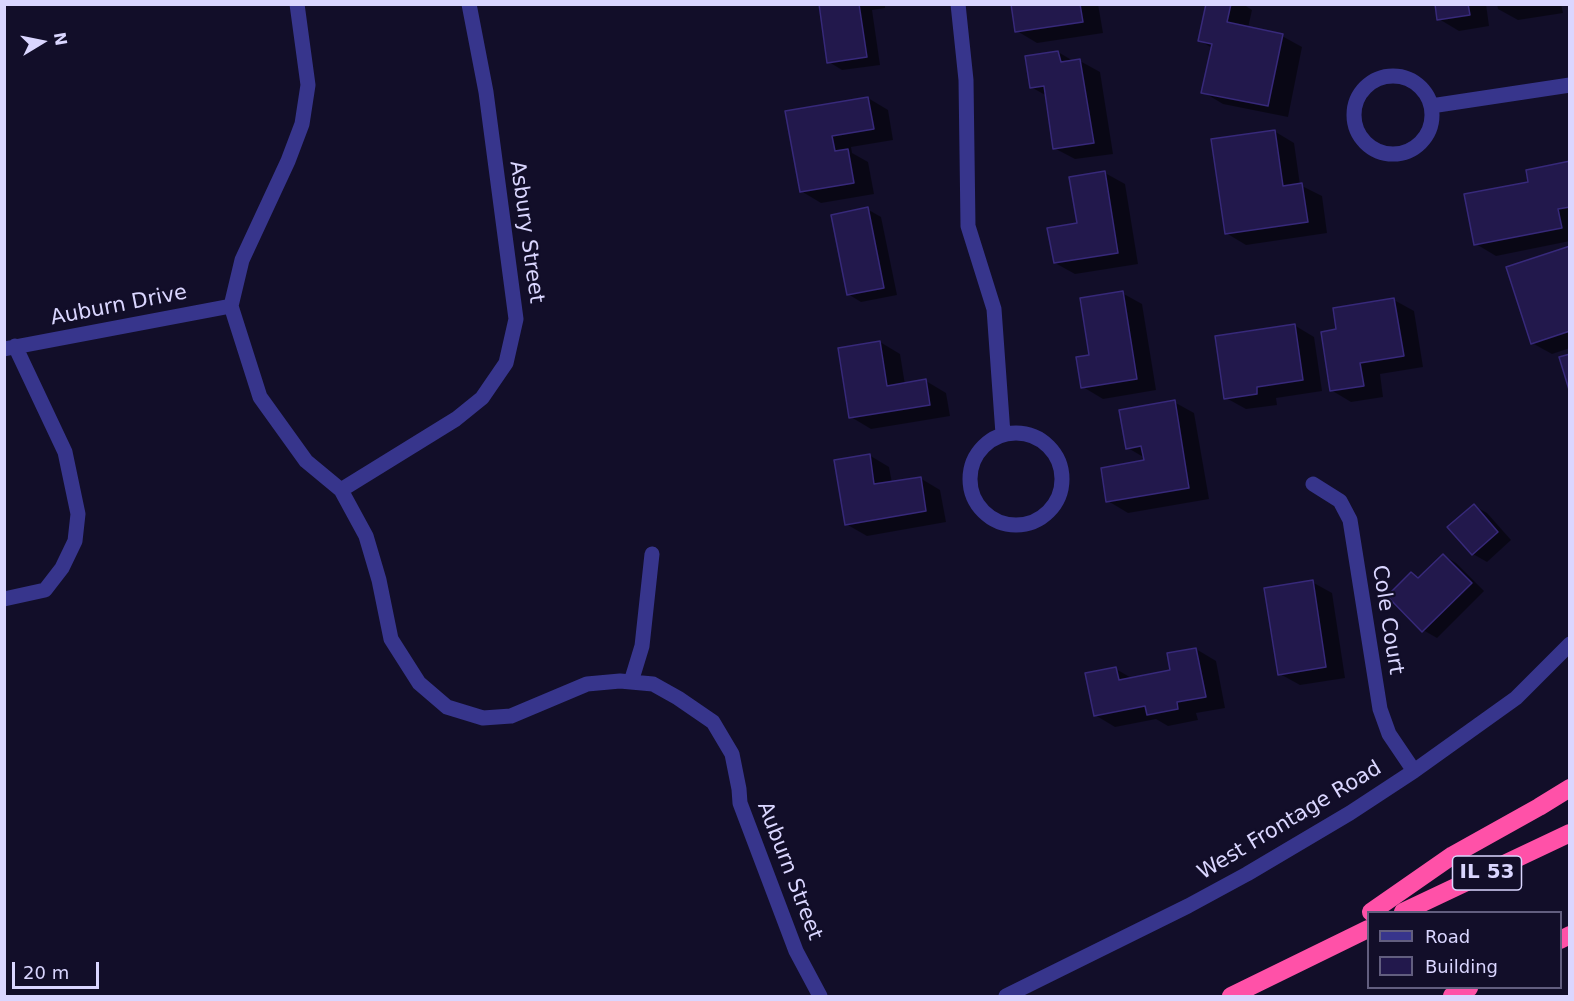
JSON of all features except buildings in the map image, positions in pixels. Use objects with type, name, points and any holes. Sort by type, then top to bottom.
[{"type":"highway","points":[[1374,911],[1453,855],[1569,788]]},
{"type":"highway","name":"IL 53","points":[[1405,911],[1569,833]]},
{"type":"highway","points":[[1308,957],[1367,916]]},
{"type":"highway","points":[[1231,996],[1367,929]]},
{"type":"street","points":[[231,306],[242,260],[288,161],[302,124],[308,85],[297,4]]},
{"type":"street","name":"Asbury Street","points":[[341,490],[456,419],[482,398],[506,363],[516,319],[486,92],[469,4]]},
{"type":"street","points":[[958,4],[966,80],[968,225],[994,309],[1003,434]]},
{"type":"street","points":[[1394,76],[1412,81],[1426,94],[1431,106],[1432,119],[1429,132],[1421,143],[1410,151],[1398,155],[1372,150],[1362,141],[1353,116],[1354,104],[1360,92],[1381,77],[1394,76]]},
{"type":"street","points":[[1431,106],[1569,85]]},
{"type":"street","name":"Auburn Drive","points":[[4,599],[45,590],[62,568],[75,541],[78,514],[64,452],[10,348],[231,306]]},
{"type":"street","name":"Auburn Street","points":[[231,306],[260,397],[306,461],[341,490],[366,536],[379,580],[391,639],[419,683],[447,707],[483,718],[511,716],[587,684],[631,682],[653,684],[713,722],[732,754],[740,803],[796,951],[820,996]]},
{"type":"street","points":[[1017,432],[1030,434],[1042,440],[1052,449],[1059,461],[1062,474],[1057,500],[1049,511],[1038,519],[1024,524],[1008,525],[993,519],[982,510],[974,496],[970,481],[972,466],[978,452],[989,441],[1003,434],[1017,432]]},
{"type":"street","name":"Cole Court","points":[[1313,484],[1340,501],[1350,520],[1380,709],[1389,734],[1414,771]]},
{"type":"street","points":[[631,682],[642,646],[651,554]]},
{"type":"street","name":"West Frontage Road","points":[[1006,996],[1237,879],[1350,813],[1414,771],[1516,698],[1569,644]]}]
